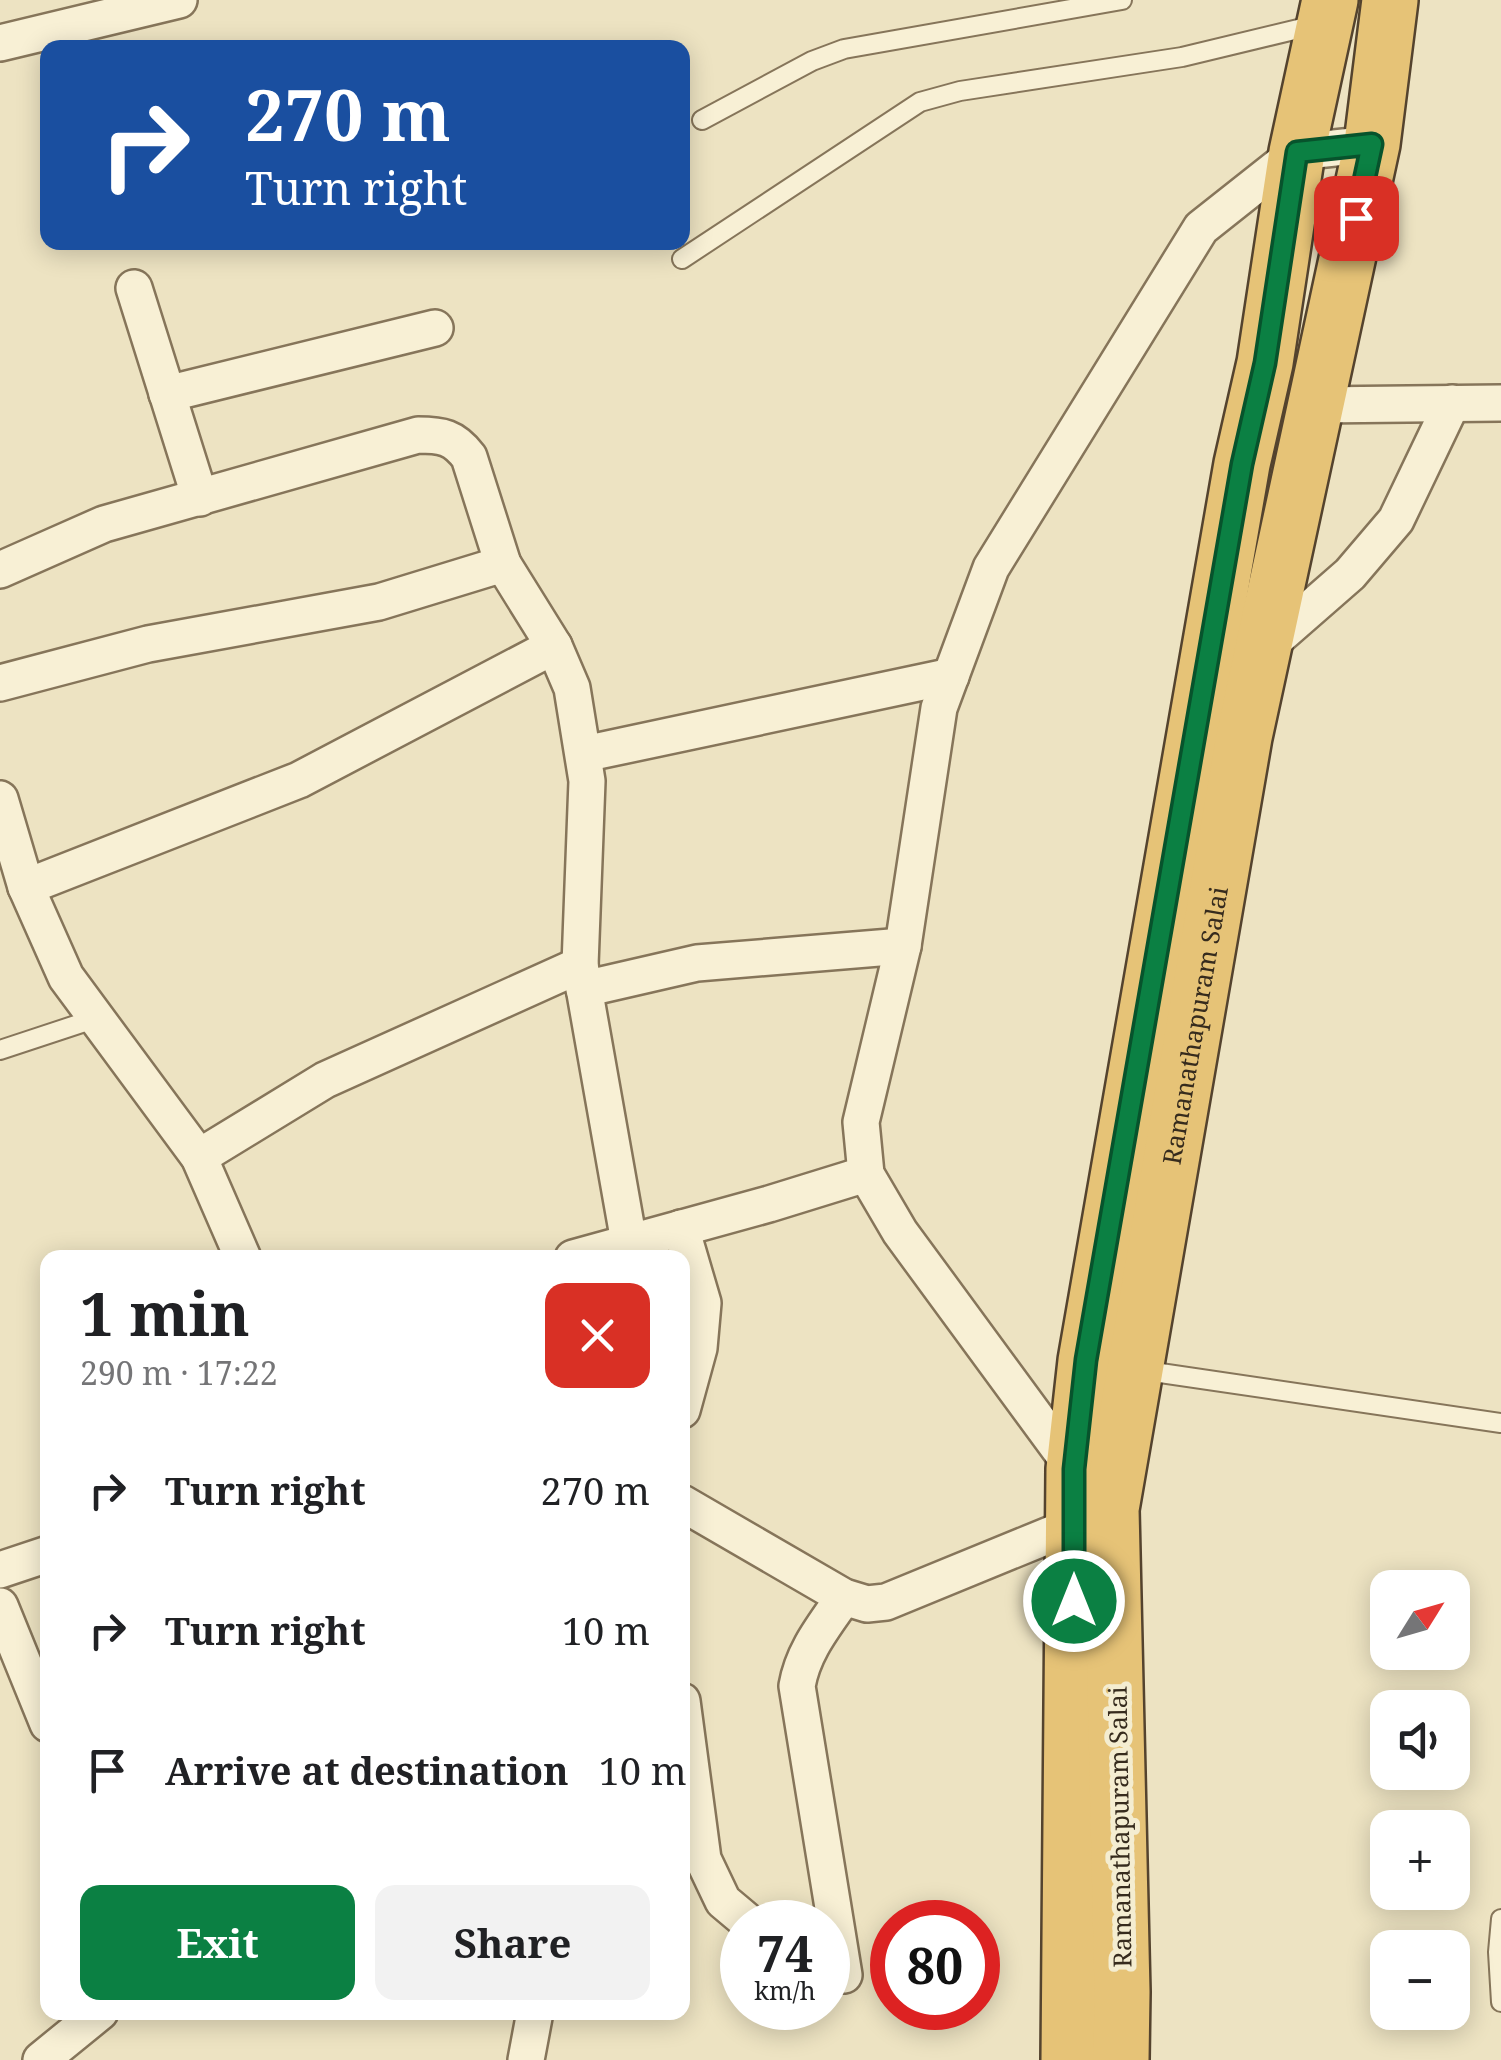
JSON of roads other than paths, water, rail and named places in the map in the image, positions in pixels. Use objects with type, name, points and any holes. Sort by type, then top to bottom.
[{"type":"highway","name":"Ramanathapuram Salai","points":[[1070,2060],[1074,1469],[1111,1365],[1372,144],[1390,0]]},
{"type":"highway","name":"Ramanathapuram Salai","points":[[1121,2060],[1111,1365],[1242,464],[1265,363],[1297,152],[1328,11]]},
{"type":"street","points":[[0,43],[180,0]]},
{"type":"street","points":[[1074,1469],[900,1232],[866,1174],[861,1122],[903,946],[939,708],[991,568],[1201,228],[1297,152],[1372,144]]},
{"type":"street","points":[[134,288],[200,498]]},
{"type":"street","points":[[168,394],[435,328]]},
{"type":"street","points":[[1263,650],[1350,574],[1396,520],[1452,403]]},
{"type":"street","points":[[1316,405],[1501,403]]},
{"type":"street","points":[[0,570],[104,524],[418,434],[442,435],[458,443],[469,457],[503,564],[554,646],[572,688],[587,781],[582,977],[629,1242]]},
{"type":"street","points":[[0,683],[148,644],[378,602],[503,564]]},
{"type":"street","points":[[26,887],[299,780],[554,646]]},
{"type":"street","points":[[584,754],[951,676]]},
{"type":"street","points":[[0,799],[26,887],[66,978],[198,1157],[239,1250]]},
{"type":"street","points":[[198,1157],[324,1080],[582,977],[903,946]]},
{"type":"street","points":[[601,1250],[866,1174]]},
{"type":"street","points":[[681,1228],[688,1250]]},
{"type":"street","points":[[690,1258],[703,1302],[699,1348],[690,1381]]},
{"type":"street","points":[[690,1509],[844,1597],[867,1604],[886,1602],[1074,1525]]},
{"type":"street","points":[[0,1570],[40,1557]]},
{"type":"street","points":[[827,1900],[797,1686],[800,1665],[808,1649],[844,1597]]},
{"type":"street","points":[[0,1606],[40,1704]]},
{"type":"street","points":[[690,1762],[703,1859],[723,1900]]},
{"type":"street","points":[[41,2060],[90,2020]]},
{"type":"street","points":[[526,2060],[534,2020]]},
{"type":"lane","points":[[702,120],[812,61],[844,49],[1122,0]]},
{"type":"lane","points":[[682,259],[920,102],[960,91],[1182,58],[1328,11]]},
{"type":"lane","points":[[0,1050],[97,1018]]},
{"type":"lane","points":[[1111,1365],[1501,1423]]},
{"type":"lane","points":[[1501,1920],[1501,2002]]}]
